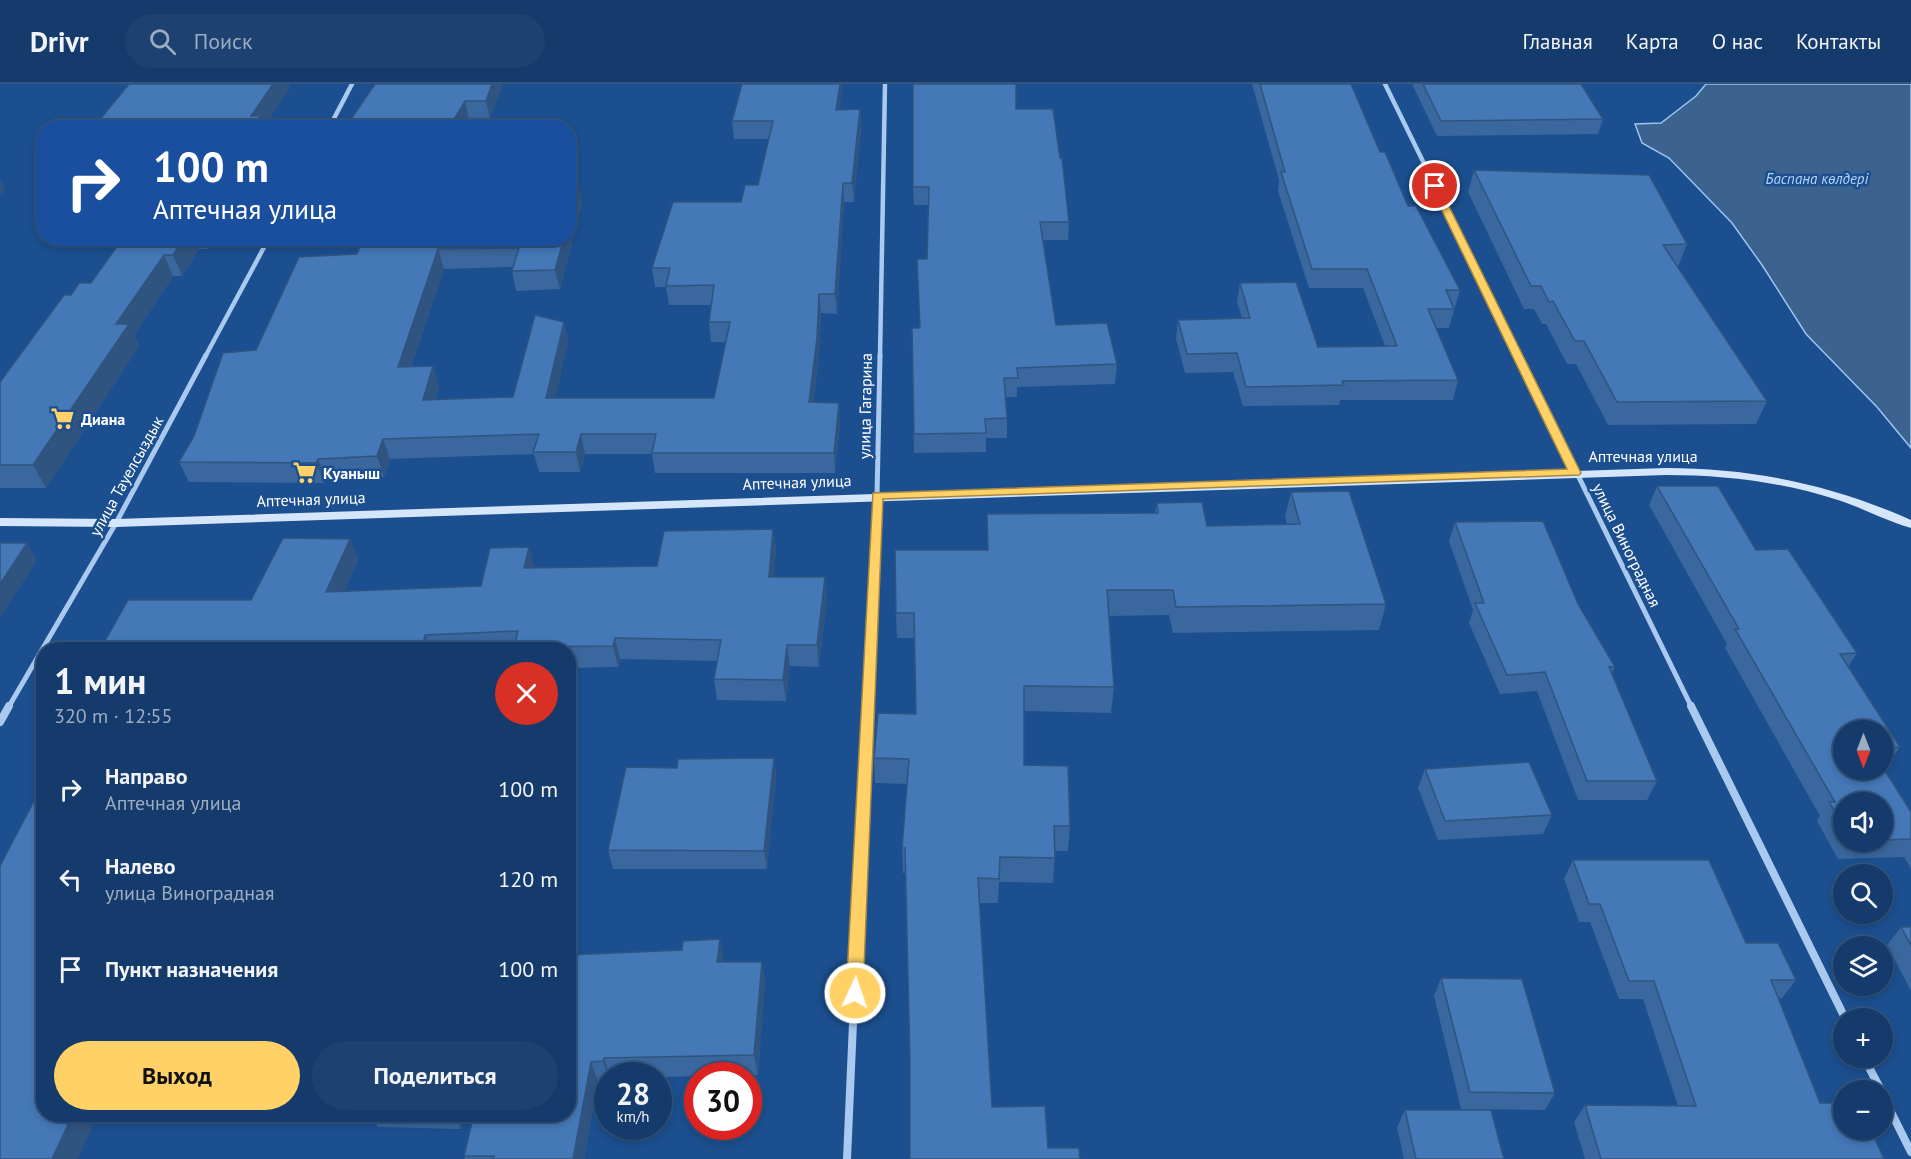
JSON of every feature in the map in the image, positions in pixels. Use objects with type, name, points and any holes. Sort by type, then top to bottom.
[{"type":"main road","name":"Аптечная улица","points":[[0,522],[117,523],[877,495],[1575,473],[1721,473],[1796,486],[1876,508],[1911,524]]},
{"type":"street","points":[[332,120],[352,84]]},
{"type":"street","name":"улица Гагарина","points":[[847,1159],[877,495],[885,84]]},
{"type":"street","name":"улица Виноградная","points":[[1385,84],[1840,1008]]},
{"type":"street","name":"улица Тауелсыздык","points":[[47,642],[117,523],[265,246]]},
{"type":"street","name":"улица Тауелсыздык","points":[[0,722],[36,661]]},
{"type":"street","points":[[1893,1115],[1911,1152]]},
{"type":"water","name":"Баспана көлдері","points":[[1706,84],[1911,84],[1911,448],[1877,407],[1806,334],[1732,223],[1669,158],[1642,143],[1635,124],[1661,123],[1696,96]]},
{"type":"building","points":[[129,84],[273,84],[251,116],[260,116],[257,120],[100,120]]},
{"type":"building","points":[[375,84],[492,84],[486,101],[465,101],[454,120],[350,120]]},
{"type":"building","points":[[742,84],[840,84],[836,110],[860,109],[852,183],[843,183],[835,294],[819,294],[817,338],[809,402],[839,403],[834,453],[652,453],[656,434],[581,434],[576,452],[533,452],[539,434],[383,439],[377,456],[318,459],[316,463],[179,462],[194,436],[223,353],[256,350],[299,257],[357,254],[360,246],[562,246],[555,270],[512,271],[519,248],[438,249],[398,367],[433,366],[423,400],[513,397],[535,315],[564,322],[546,398],[714,398],[730,322],[709,322],[714,285],[666,286],[670,268],[652,268],[673,202],[741,202],[745,185],[758,185],[773,121],[732,121]]},
{"type":"building","points":[[913,84],[1016,84],[1016,109],[1053,109],[1060,158],[1062,158],[1069,222],[1040,222],[1056,325],[1107,323],[1117,364],[1017,368],[1018,378],[1004,378],[1007,418],[985,419],[986,433],[914,434],[912,328],[920,328],[917,259],[927,259],[929,187],[913,187]]},
{"type":"building","points":[[1260,84],[1351,84],[1380,152],[1385,152],[1408,206],[1416,206],[1460,290],[1446,290],[1454,309],[1428,309],[1458,380],[1342,381],[1344,385],[1246,387],[1237,353],[1187,354],[1178,320],[1250,318],[1240,283],[1296,282],[1318,347],[1397,346],[1367,269],[1312,269],[1281,172],[1285,172]]},
{"type":"building","points":[[1423,84],[1581,84],[1603,119],[1441,121]]},
{"type":"building","points":[[1474,170],[1649,175],[1687,244],[1663,245],[1767,401],[1617,402],[1584,341],[1575,341],[1553,301],[1549,302],[1541,286],[1531,286]]},
{"type":"building","points":[[117,246],[179,246],[173,255],[164,255],[116,324],[129,324],[33,465],[0,465],[0,382],[64,295],[71,295],[79,283],[91,283]]},
{"type":"building","points":[[1657,486],[1718,486],[1756,550],[1788,549],[1857,653],[1840,654],[1883,720],[1833,720],[1833,780],[1891,780],[1911,812],[1911,839],[1893,840],[1893,792],[1833,792],[1833,799],[1735,629],[1739,629]]},
{"type":"building","points":[[1349,491],[1386,604],[1176,607],[1173,590],[1107,590],[1114,687],[1024,686],[1024,765],[1068,766],[1070,826],[1054,826],[1055,858],[1000,857],[999,879],[978,878],[992,1107],[1045,1106],[1048,1148],[1079,1148],[1080,1159],[910,1159],[905,848],[902,848],[909,759],[874,758],[878,713],[916,714],[914,613],[896,613],[895,550],[988,550],[987,514],[1158,513],[1157,503],[1202,502],[1207,526],[1300,524],[1291,492]]},
{"type":"building","points":[[1543,521],[1578,604],[1615,667],[1609,667],[1657,781],[1587,781],[1545,672],[1507,675],[1475,603],[1484,603],[1455,522]]},
{"type":"building","points":[[773,529],[769,577],[825,577],[817,645],[787,645],[783,680],[714,679],[721,640],[615,638],[613,646],[576,646],[576,642],[515,642],[518,631],[425,635],[423,642],[104,642],[128,600],[251,600],[283,538],[350,539],[326,592],[481,586],[490,548],[529,547],[524,568],[657,566],[664,531]]},
{"type":"building","points":[[0,543],[27,543],[0,584]]},
{"type":"building","points":[[1893,736],[1900,747],[1893,747]]},
{"type":"building","points":[[774,758],[764,851],[608,850],[626,767],[677,768],[678,759]]},
{"type":"building","points":[[1529,762],[1552,815],[1445,821],[1425,769]]},
{"type":"building","points":[[36,797],[36,1122],[69,1122],[52,1159],[0,1159],[0,866]]},
{"type":"building","points":[[1573,860],[1709,860],[1746,943],[1778,943],[1796,980],[1771,980],[1820,1103],[1833,1103],[1833,1140],[1875,1140],[1884,1159],[1601,1159],[1585,1105],[1696,1106],[1654,981],[1629,981],[1600,904],[1589,904]]},
{"type":"building","points":[[1901,927],[1911,927],[1911,945]]},
{"type":"building","points":[[720,939],[717,962],[762,962],[754,1055],[604,1058],[603,1061],[591,1062],[573,1159],[493,1159],[494,1156],[464,1156],[472,1122],[576,1122],[576,955],[682,950],[683,941]]},
{"type":"building","points":[[1441,978],[1522,979],[1555,1093],[1470,1092]]},
{"type":"building","points":[[1405,1110],[1491,1110],[1504,1159],[1416,1159]]},
{"type":"place","name":"Диана","points":[[63,419]]},
{"type":"place","name":"Куаныш","points":[[305,473]]},
{"type":"route","points":[[855,993],[877,495],[1575,473],[1435,186]]}]
